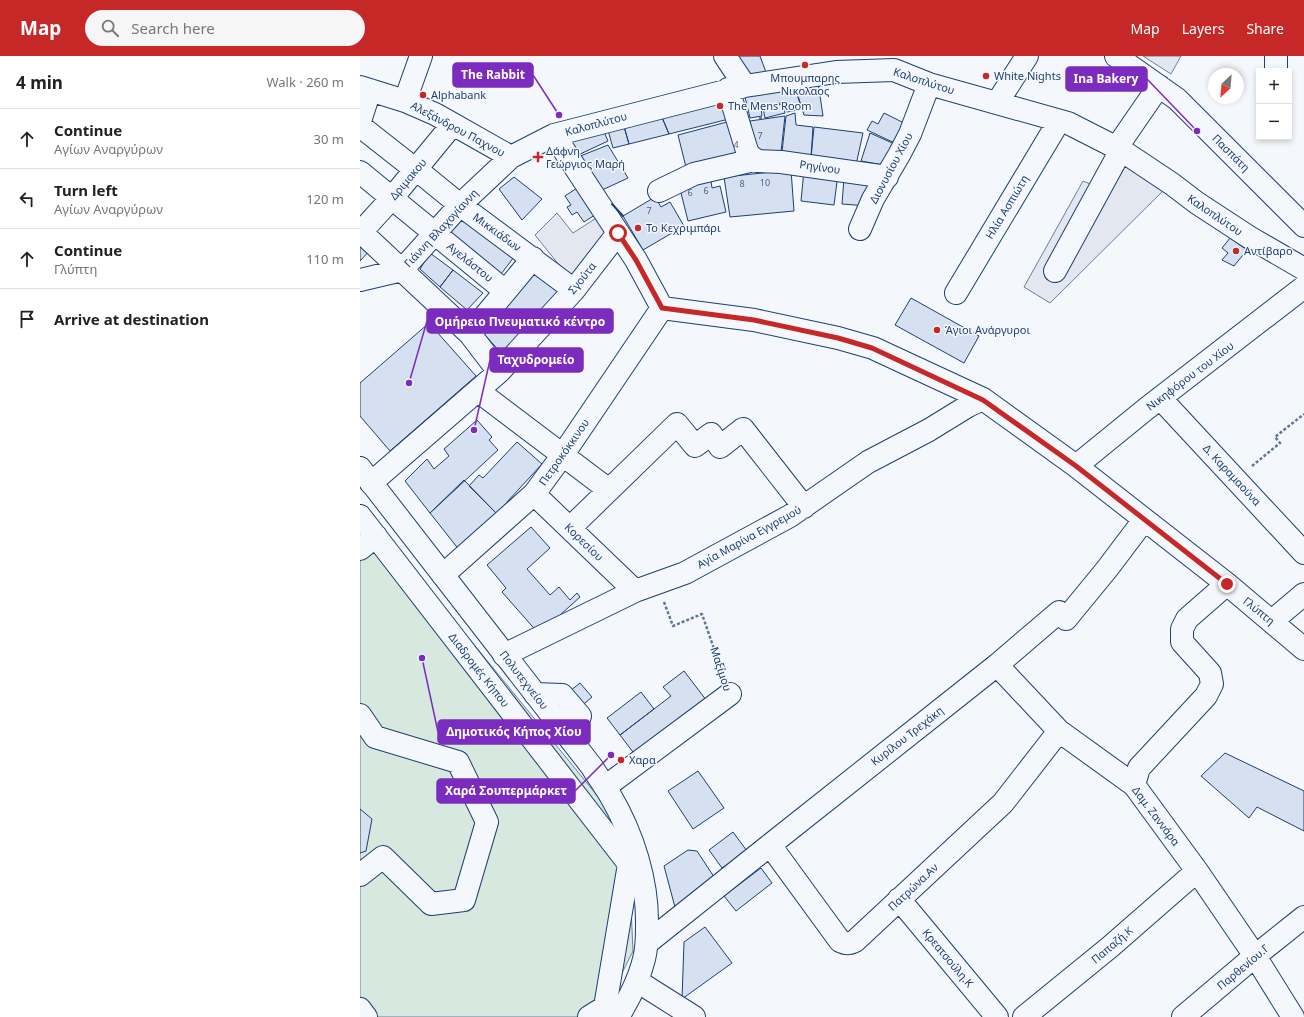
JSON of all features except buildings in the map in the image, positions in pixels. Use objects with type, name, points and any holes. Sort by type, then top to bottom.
[{"type":"street","points":[[405,101],[421,56]]},
{"type":"street","points":[[725,56],[737,88],[748,154],[754,160]]},
{"type":"street","points":[[997,103],[1027,56]]},
{"type":"street","name":"Πασπάτη","points":[[1116,56],[1177,99],[1304,226]]},
{"type":"street","points":[[1276,56],[1276,68]]},
{"type":"street","name":"Καλοπλύτου","points":[[511,157],[554,135],[737,88],[897,63],[929,84],[1068,123],[1119,149],[1172,184],[1196,203],[1304,270]]},
{"type":"street","name":"Διονυσίου Χίου","points":[[860,229],[873,199],[887,177],[910,134],[929,84]]},
{"type":"street","points":[[1055,271],[1119,149],[1159,86]]},
{"type":"street","points":[[360,120],[365,88]]},
{"type":"street","name":"Αλεξάνδρου Παχνου","points":[[365,88],[405,101],[435,114],[511,157]]},
{"type":"street","name":"Ηλία Ασπιώτη","points":[[956,293],[1059,121]]},
{"type":"street","name":"Δριμακου","points":[[361,232],[392,198],[419,172],[453,124]]},
{"type":"street","name":"Μικκιάδων","points":[[360,126],[460,205],[574,290]]},
{"type":"street","points":[[554,135],[636,260],[662,308]]},
{"type":"street","name":"Γιάννη Βλαχογίαννη","points":[[360,280],[402,270],[460,205],[511,157]]},
{"type":"street","name":"Ρηγίνου","points":[[659,191],[694,174],[754,160],[781,162],[887,177]]},
{"type":"street","name":"Αγελάστου","points":[[360,172],[506,292]]},
{"type":"street","points":[[361,232],[470,334],[499,372]]},
{"type":"street","name":"Σγούτα","points":[[366,476],[478,391],[499,372],[574,290],[618,233]]},
{"type":"street","points":[[470,334],[533,258]]},
{"type":"street","name":"Νικηφόρου του Χίου","points":[[1076,466],[1160,398],[1304,287]]},
{"type":"street","name":"Γλύπτη","points":[[662,308],[754,320],[838,338],[872,348],[983,400],[1076,466],[1227,584],[1304,649]]},
{"type":"street","name":"Πετροκόκκινου","points":[[443,575],[534,494],[562,456],[662,308]]},
{"type":"street","points":[[478,391],[562,456],[609,490]]},
{"type":"street","name":"Δ. Καραμαούνα","points":[[1160,398],[1304,553]]},
{"type":"street","name":"Αγία Μαρίνα Εγγρεμού","points":[[504,655],[635,591],[685,573],[790,516],[868,462],[929,430],[968,406],[983,400]]},
{"type":"street","points":[[570,528],[677,424],[695,446],[711,434],[720,447],[743,429],[804,507]]},
{"type":"street","name":"Πολυτεχνείου","points":[[366,476],[592,767],[605,787],[623,822],[636,854],[644,885],[648,914],[647,944],[644,959],[637,981],[622,1011]]},
{"type":"street","name":"Κορεσίου","points":[[534,494],[635,591]]},
{"type":"street","name":"Διαδρομές Κήπου","points":[[360,516],[368,542],[629,864],[605,1007],[589,1017]]},
{"type":"street","name":"Κυρίλου Τρεχάκη","points":[[647,944],[997,665],[1059,612],[1066,619],[1107,569],[1144,520]]},
{"type":"street","points":[[1134,785],[1139,768],[1206,696],[1212,684],[1210,673],[1182,642],[1182,629],[1187,619],[1227,584]]},
{"type":"street","points":[[1272,621],[1304,594]]},
{"type":"street","name":"Δαμ. Ζαννάρα","points":[[997,665],[1059,731],[1134,785],[1197,871],[1255,956],[1293,1017]]},
{"type":"street","name":"Μαξίμου","points":[[605,787],[730,694]]},
{"type":"street","points":[[360,715],[375,737],[458,762],[487,822],[464,900],[430,904],[383,857],[360,875]]},
{"type":"street","name":"Πατρώνα.Αν","points":[[770,845],[840,941],[850,944],[971,834],[1003,802],[1059,731]]},
{"type":"street","name":"Παπαζή.Κ","points":[[1024,1017],[1110,947],[1197,871]]},
{"type":"street","name":"Κρεατσούλη.Κ","points":[[899,899],[997,1017]]},
{"type":"street","name":"Παρθενίου.Γ","points":[[1183,1017],[1304,917]]},
{"type":"street","points":[[637,981],[694,1017]]},
{"type":"street","points":[[360,1009],[366,1017]]},
{"type":"path","points":[[1236,479],[1280,443],[1276,437],[1304,414]]},
{"type":"path","name":"Μαξίμου","points":[[657,583],[673,626],[702,614],[730,694]]},
{"type":"shaded area","points":[[1143,56],[1181,56],[1171,74]]},
{"type":"shaded area","points":[[1124,153],[1170,184],[1050,303],[1024,287],[1083,181],[1102,189]]},
{"type":"shaded area","points":[[557,213],[573,233],[601,215],[614,233],[572,281],[535,235]]},
{"type":"shaded area","points":[[360,505],[609,810],[629,864],[633,951],[600,1017],[362,1017],[360,1015]]},
{"type":"wall","points":[[612,204],[623,216]]},
{"type":"place","name":"Μπουμπαρης Νικολαος","points":[[805,65]]},
{"type":"place","name":"White Nights","points":[[986,76]]},
{"type":"place","name":"Alphabank","points":[[423,95]]},
{"type":"place","name":"The Mens Room","points":[[720,106]]},
{"type":"place","name":"The Rabbit","points":[[559,115]]},
{"type":"place","name":"Ina Bakery","points":[[1197,131]]},
{"type":"place","name":"Δάφνη Γεώργιος Μαρή","points":[[538,157]]},
{"type":"place","name":"Το Κεχριμπάρι","points":[[638,228]]},
{"type":"place","name":"Αντίβαρο","points":[[1236,251]]},
{"type":"place","name":"Άγιοι Ανάργυροι","points":[[937,330]]},
{"type":"place","name":"Ομήρειο Πνευματικό κέντρο","points":[[409,383]]},
{"type":"place","name":"Ταχυδρομείο","points":[[474,430]]},
{"type":"place","name":"Δημοτικός Κήπος Χίου","points":[[422,658]]},
{"type":"place","name":"Χαρά Σουπερμάρκετ","points":[[611,755]]},
{"type":"place","name":"Χαρα","points":[[621,760]]},
{"type":"route","points":[[618,233],[636,260],[662,308],[754,320],[838,338],[872,348],[983,400],[1076,466],[1227,584]]}]
